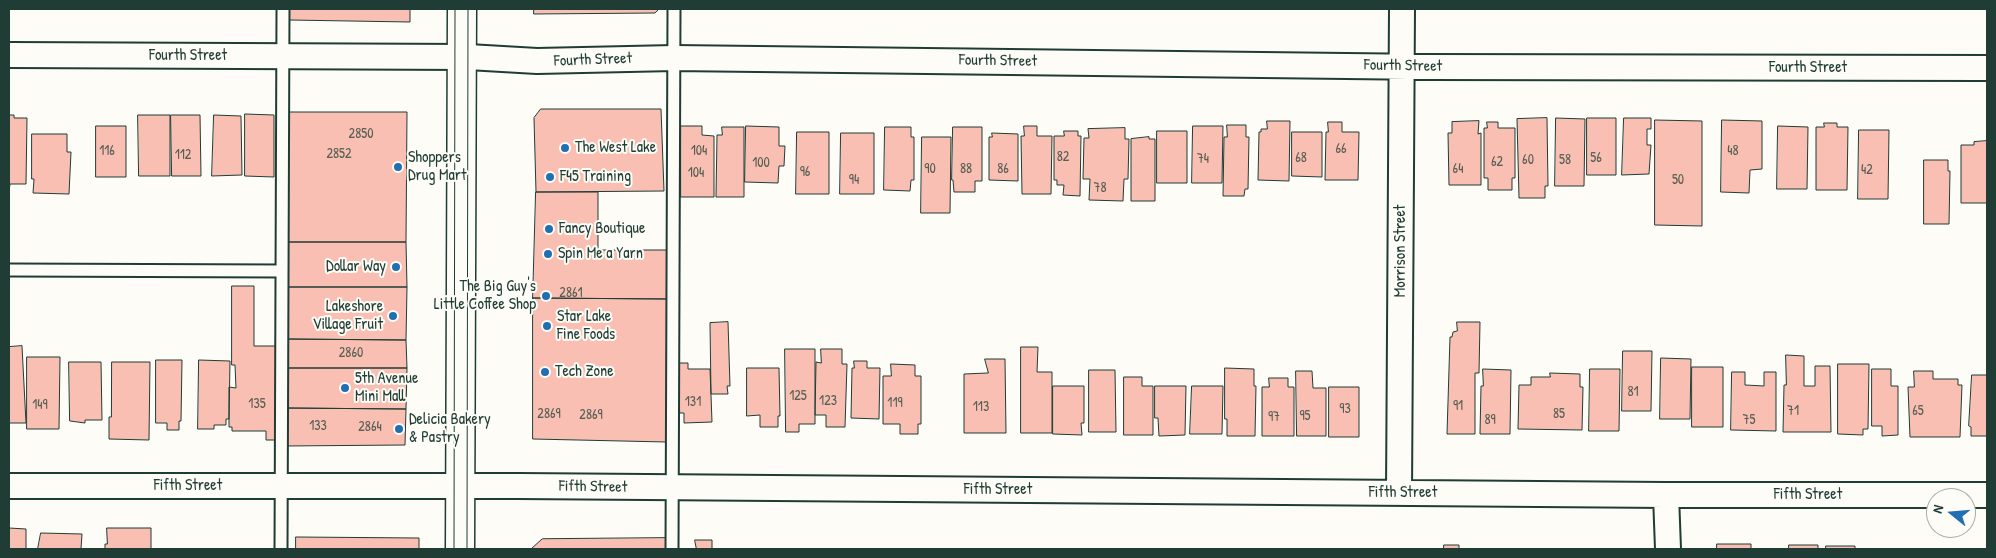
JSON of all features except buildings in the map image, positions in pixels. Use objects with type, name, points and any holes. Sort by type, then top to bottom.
[{"type":"main road","points":[[460,549],[462,9]]},
{"type":"street","name":"Morrison Street","points":[[1399,493],[1402,9]]},
{"type":"street","name":"Fourth Street","points":[[9,55],[462,57],[537,62],[674,58],[1402,66],[1987,68]]},
{"type":"street","name":"Fifth Street","points":[[9,486],[460,486],[1666,495],[1987,495]]},
{"type":"street","points":[[1666,495],[1668,549]]},
{"type":"lane","points":[[281,549],[283,9]]},
{"type":"lane","points":[[672,549],[674,9]]},
{"type":"lane","points":[[9,270],[282,271]]},
{"type":"tram line","points":[[454,549],[455,9]]},
{"type":"tram line","points":[[467,549],[468,9]]},
{"type":"place","name":"The West Lake","points":[[565,148]]},
{"type":"place","name":"Shoppers Drug Mart","points":[[398,167]]},
{"type":"place","name":"F45 Training","points":[[550,177]]},
{"type":"place","name":"Fancy Boutique","points":[[549,229]]},
{"type":"place","name":"Spin Me a Yarn","points":[[548,254]]},
{"type":"place","name":"Dollar Way","points":[[396,267]]},
{"type":"place","name":"The Big Guy's Little Coffee Shop","points":[[546,296]]},
{"type":"place","name":"Lakeshore Village Fruit","points":[[393,316]]},
{"type":"place","name":"Star Lake Fine Foods","points":[[547,326]]},
{"type":"place","name":"Tech Zone","points":[[545,372]]},
{"type":"place","name":"5th Avenue Mini Mall","points":[[345,388]]},
{"type":"place","name":"Delicia Bakery & Pastry","points":[[399,429]]}]
